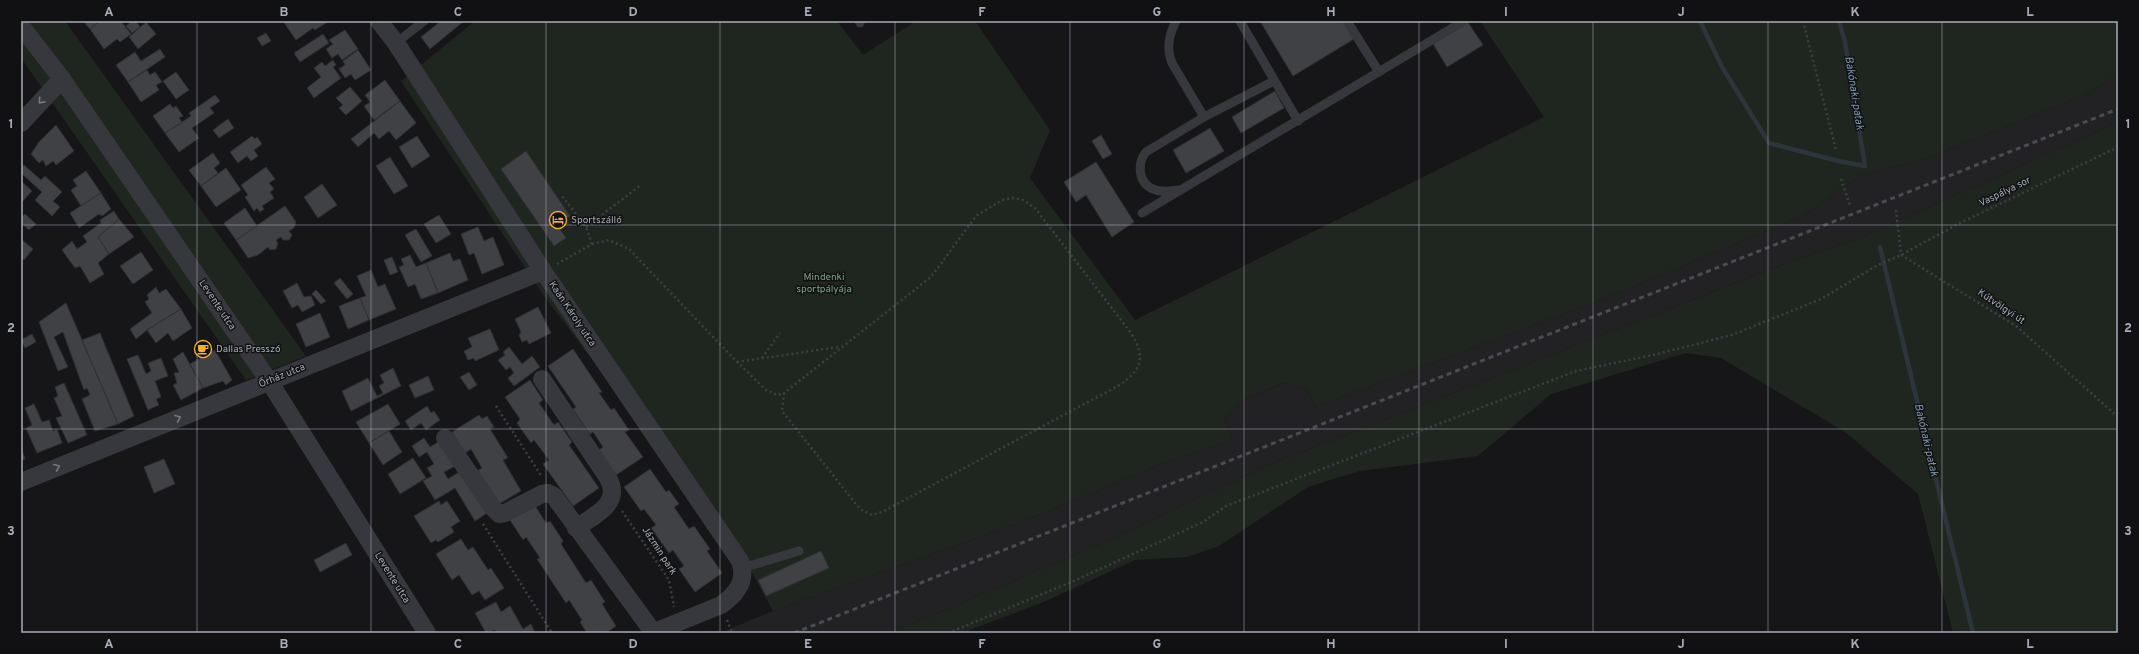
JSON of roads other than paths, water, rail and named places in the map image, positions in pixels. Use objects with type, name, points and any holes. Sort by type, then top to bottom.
[{"type":"street","name":"Kaán Károly utca","points":[[379,21],[396,43],[543,271],[740,561],[742,568]]},
{"type":"street","name":"Levente utca","points":[[21,26],[62,79],[269,381],[427,633]]},
{"type":"street","points":[[21,123],[62,79]]},
{"type":"street","name":"Őrház utca","points":[[21,482],[543,271]]},
{"type":"street","points":[[542,378],[611,482],[613,492],[610,502],[604,509],[576,528]]},
{"type":"street","points":[[445,438],[492,508],[499,514],[504,513],[542,494],[548,493],[554,496],[653,633],[721,604],[735,593],[742,581],[742,568]]},
{"type":"lane","points":[[396,43],[424,21]]},
{"type":"lane","points":[[1176,21],[1170,35],[1168,53],[1172,63],[1204,117]]},
{"type":"lane","points":[[1240,21],[1298,121]]},
{"type":"lane","points":[[1347,21],[1379,72]]},
{"type":"lane","points":[[1142,213],[1464,21]]},
{"type":"lane","points":[[1183,189],[1161,192],[1152,189],[1140,175],[1141,157],[1146,152],[1204,117],[1274,81]]},
{"type":"lane","points":[[742,568],[799,550]]},
{"type":"waterway","points":[[1700,21],[1722,67],[1769,143],[1838,161],[1865,166],[1845,42],[1839,21]]},
{"type":"waterway","name":"Bakónaki-patak","points":[[1880,247],[1973,633]]},
{"type":"railway","points":[[794,633],[2118,109]]},
{"type":"place","name":"Sportszálló","points":[[558,220]]},
{"type":"place","name":"Dallas Presszó","points":[[203,349]]},
{"type":"park label","name":"Mindenki sportpályája","points":[[824,282]]}]
